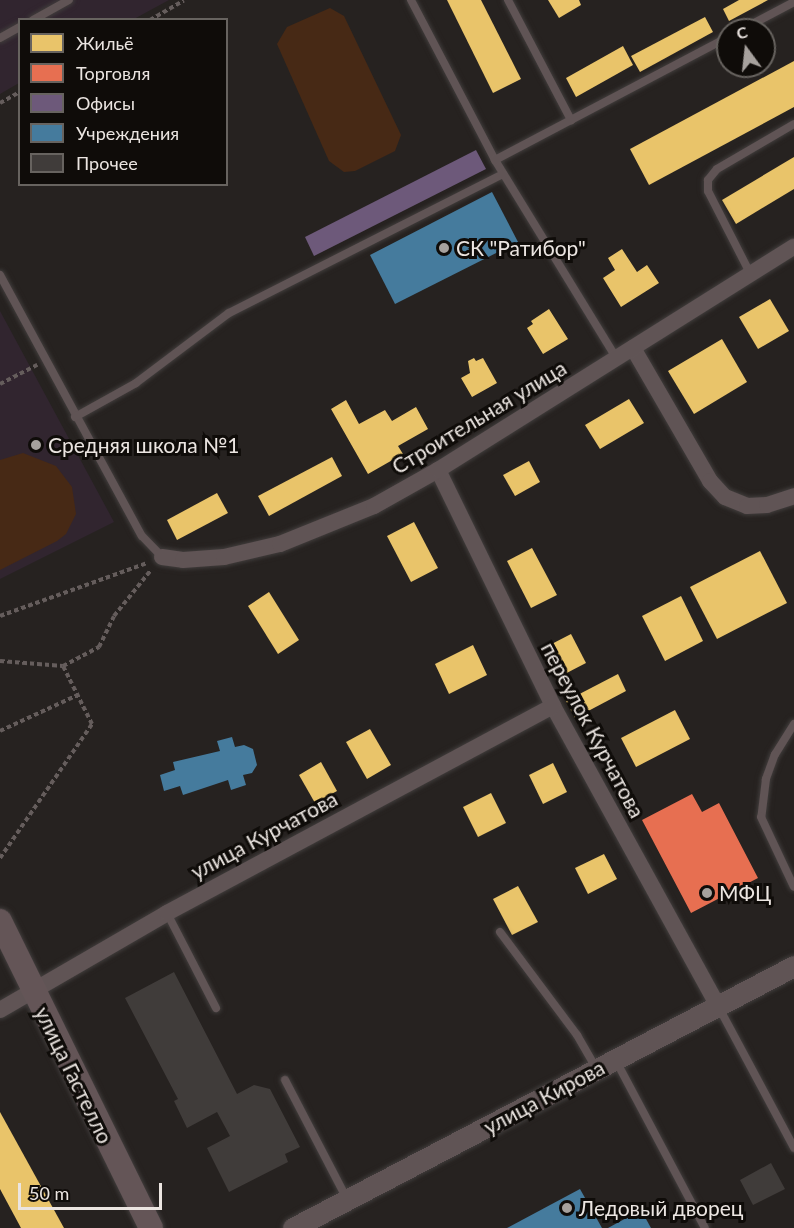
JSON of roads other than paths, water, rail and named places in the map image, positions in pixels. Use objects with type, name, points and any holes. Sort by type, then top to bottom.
[{"type":"main road","name":"улица Гастелло","points":[[0,921],[150,1228]]},
{"type":"street","name":"Строительная улица","points":[[162,557],[183,560],[224,557],[280,544],[374,506],[438,471],[794,247]]},
{"type":"street","points":[[633,348],[710,481],[725,497],[757,506],[794,496]]},
{"type":"street","name":"переулок Курчатова","points":[[438,471],[553,706],[718,1006]]},
{"type":"street","name":"улица Курчатова","points":[[0,1010],[167,913],[553,706]]},
{"type":"street","name":"улица Кирова","points":[[293,1228],[794,966]]},
{"type":"lane","points":[[37,18],[69,0]]},
{"type":"lane","points":[[411,0],[503,174],[617,359]]},
{"type":"lane","points":[[508,0],[571,120]]},
{"type":"lane","points":[[764,18],[794,2]]},
{"type":"lane","points":[[1,35],[18,28]]},
{"type":"lane","points":[[495,160],[716,43]]},
{"type":"lane","points":[[751,275],[708,191],[708,180],[717,169],[794,124]]},
{"type":"lane","points":[[75,417],[136,383],[229,313],[503,174]]},
{"type":"lane","points":[[0,275],[44,361],[141,536],[162,557]]},
{"type":"lane","points":[[794,724],[775,754],[765,779],[761,817],[794,887]]},
{"type":"lane","points":[[167,913],[216,1008]]},
{"type":"lane","points":[[500,932],[577,1035],[606,1064],[705,1228]]},
{"type":"lane","points":[[718,1006],[794,1148]]},
{"type":"lane","points":[[285,1080],[348,1199]]},
{"type":"place","name":"СК \"Ратибор\"","points":[[444,248]]},
{"type":"place","name":"Средняя школа №1","points":[[36,445]]},
{"type":"place","name":"МФЦ","points":[[707,893]]},
{"type":"place","name":"Ледовый дворец","points":[[567,1208]]}]
